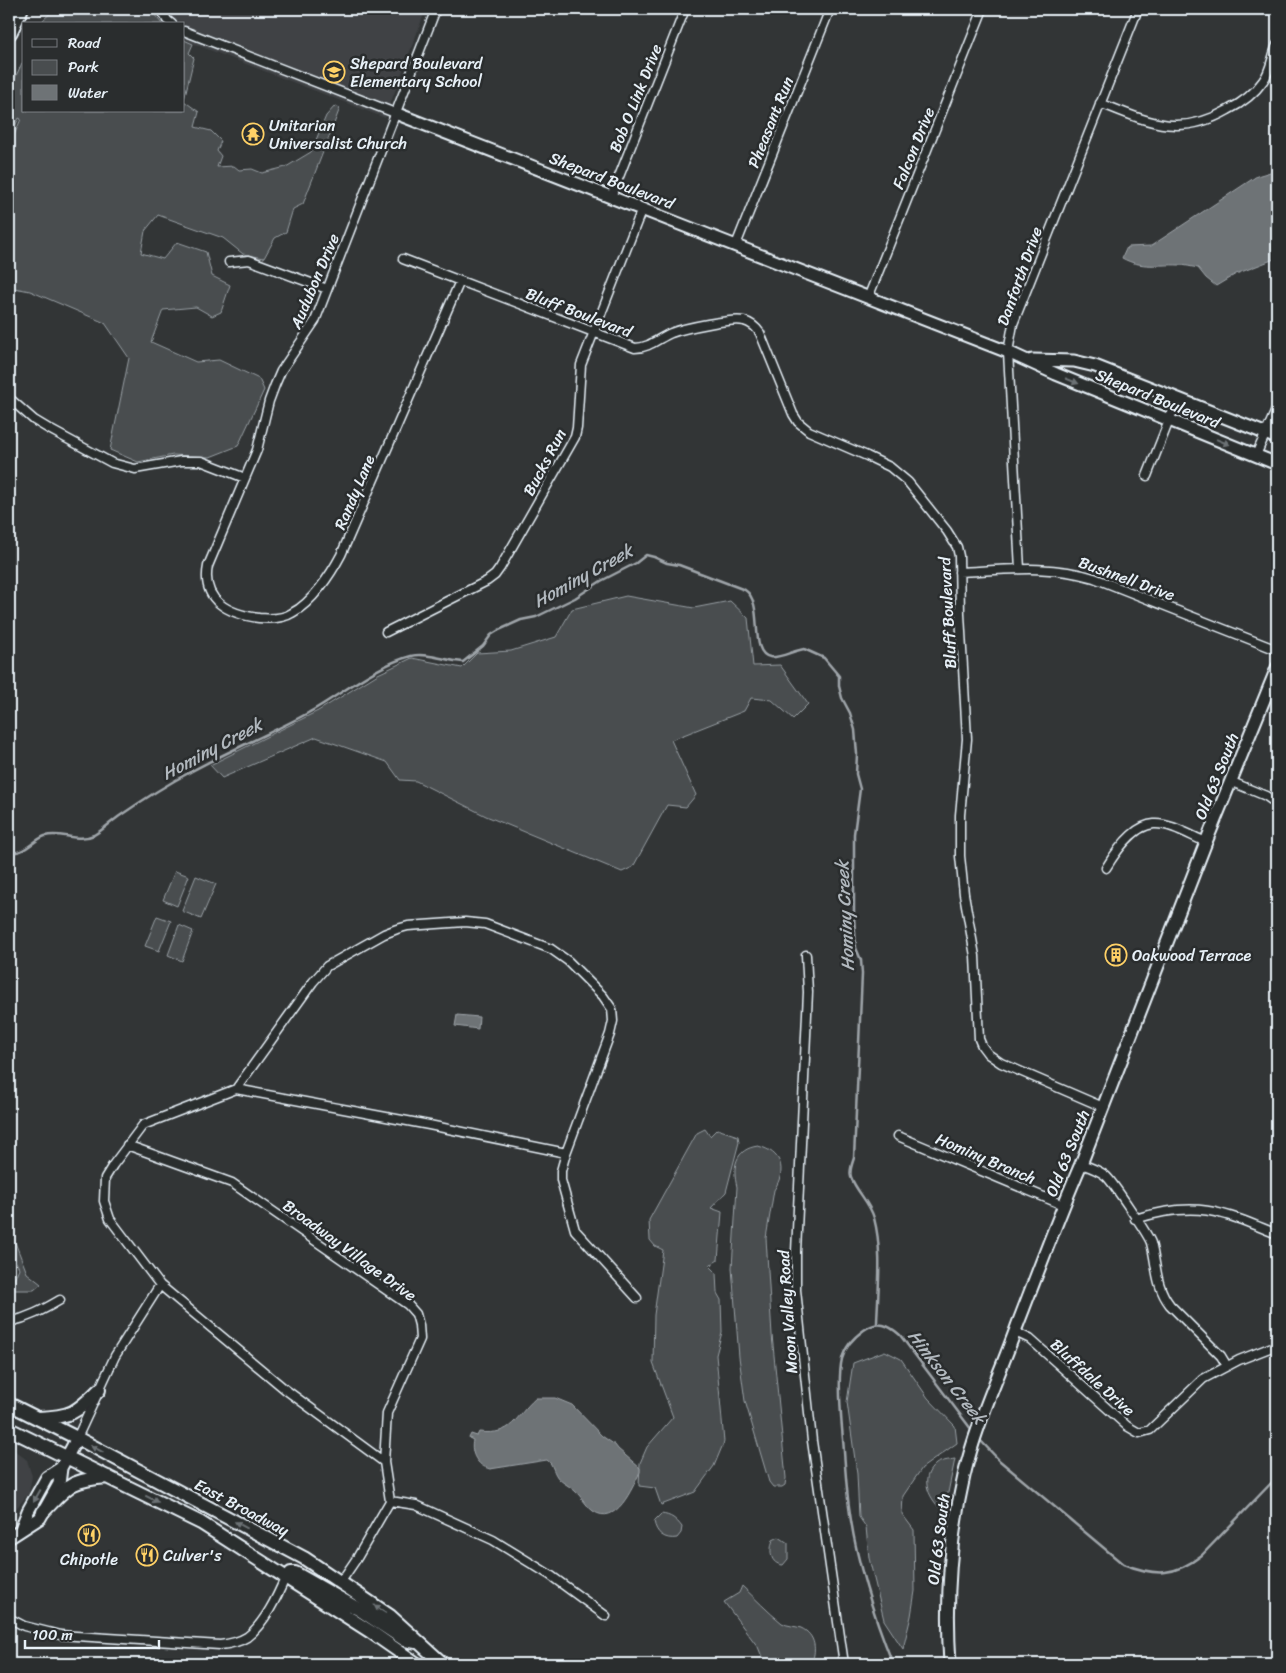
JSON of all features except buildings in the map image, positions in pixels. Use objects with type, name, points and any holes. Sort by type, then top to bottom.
[{"type":"highway","points":[[9,32],[20,9]]},
{"type":"main road","points":[[37,1418],[68,1415],[79,1410],[99,1390]]},
{"type":"main road","name":"East Broadway","points":[[9,1404],[304,1558],[390,1616],[442,1664]]},
{"type":"main road","name":"East Broadway","points":[[9,1428],[64,1462],[108,1477],[201,1523],[286,1576],[418,1664]]},
{"type":"main road","points":[[43,1512],[68,1486],[88,1479],[108,1477]]},
{"type":"main road","points":[[286,1576],[289,1573],[295,1573],[360,1610],[404,1640],[419,1642]]},
{"type":"street","points":[[161,9],[170,22]]},
{"type":"street","name":"Audubon Drive","points":[[208,588],[206,576],[208,566],[257,450],[269,401],[275,385],[281,371],[315,321],[436,9]]},
{"type":"street","name":"Bob O Link Drive","points":[[611,197],[685,9]]},
{"type":"street","name":"Pheasant Run","points":[[736,245],[830,9]]},
{"type":"street","name":"Falcon Drive","points":[[868,298],[983,9]]},
{"type":"street","name":"Danforth Drive","points":[[1020,568],[1008,352],[1013,324],[1138,9]]},
{"type":"street","name":"Shepard Boulevard","points":[[185,31],[1008,352],[1056,374],[1277,464]]},
{"type":"street","points":[[1100,103],[1147,122],[1173,126],[1198,124],[1219,116],[1244,101],[1264,80],[1277,45]]},
{"type":"street","points":[[1269,70],[1277,73]]},
{"type":"street","name":"Bucks Run","points":[[386,632],[487,580],[495,575],[500,568],[575,437],[581,365],[592,332],[642,209]]},
{"type":"street","name":"Bluff Boulevard","points":[[404,259],[592,332],[640,348],[673,332],[737,320],[752,324],[760,333],[798,422],[804,428],[816,434],[890,467],[908,482],[955,542],[959,556],[967,739],[960,814],[960,856],[964,894],[975,956],[979,1039],[988,1054],[1001,1063],[1103,1107]]},
{"type":"street","points":[[229,262],[250,260],[328,289]]},
{"type":"street","name":"Randy Lane","points":[[208,588],[218,603],[230,612],[246,616],[280,618],[292,614],[303,605],[331,573],[341,555],[460,282]]},
{"type":"street","name":"Shepard Boulevard","points":[[1028,360],[1074,361],[1095,366],[1277,438]]},
{"type":"street","points":[[9,398],[34,420],[112,463],[135,469],[182,461],[201,461],[246,478]]},
{"type":"street","points":[[1147,476],[1178,398]]},
{"type":"street","points":[[1256,455],[1277,408]]},
{"type":"street","name":"Bushnell Drive","points":[[959,572],[1020,568],[1061,570],[1094,578],[1277,650]]},
{"type":"street","name":"Old 63 South","points":[[950,1664],[948,1598],[958,1500],[964,1475],[989,1398],[1064,1205],[1082,1164],[1206,842],[1277,668]]},
{"type":"street","points":[[1232,782],[1266,796],[1277,804]]},
{"type":"street","points":[[1106,868],[1128,839],[1141,828],[1150,825],[1165,826],[1206,842]]},
{"type":"street","points":[[236,1089],[326,966],[384,934],[408,926],[465,922],[485,924],[551,949],[568,961],[603,996],[612,1009],[613,1021],[610,1034],[566,1153],[560,1180],[575,1230],[637,1298]]},
{"type":"street","name":"Moon Valley Road","points":[[806,955],[808,992],[796,1242],[796,1290],[812,1440],[844,1664]]},
{"type":"street","points":[[384,1462],[286,1390],[160,1285],[110,1219],[104,1201],[105,1178],[143,1125],[236,1089],[429,1124],[566,1153]]},
{"type":"street","name":"Hominy Branch","points":[[898,1136],[1064,1205]]},
{"type":"street","name":"Broadway Village Drive","points":[[127,1145],[232,1183],[408,1304],[416,1314],[420,1339],[387,1413],[384,1462],[390,1501]]},
{"type":"street","points":[[1082,1164],[1096,1169],[1107,1176],[1150,1241],[1158,1284],[1163,1296],[1221,1356],[1227,1366]]},
{"type":"street","points":[[1135,1219],[1172,1210],[1198,1209],[1232,1216],[1277,1234]]},
{"type":"street","points":[[9,1538],[40,1518],[59,1484],[64,1462],[115,1356],[160,1285]]},
{"type":"street","points":[[9,1322],[38,1313],[60,1300]]},
{"type":"street","name":"Bluffdale Drive","points":[[1015,1332],[1030,1339],[1127,1426],[1139,1433],[1150,1430],[1195,1385],[1227,1366],[1277,1345]]},
{"type":"street","points":[[21,1530],[28,1511],[47,1477],[64,1462]]},
{"type":"street","points":[[340,1583],[390,1501],[416,1505],[493,1540],[550,1575],[606,1616]]},
{"type":"street","points":[[9,1618],[24,1626],[60,1635],[220,1645],[246,1638],[260,1624],[286,1576]]},
{"type":"shaded area","name":"Shepard Boulevard Elementary School","points":[[150,9],[426,9],[385,118],[185,40],[185,22],[160,22]]},
{"type":"shaded area","points":[[9,1446],[27,1460],[32,1476],[29,1493],[9,1517]]},
{"type":"green space","points":[[55,9],[150,9],[160,22],[43,22]]},
{"type":"green space","points":[[185,40],[193,44],[189,53],[194,58],[185,96]]},
{"type":"green space","points":[[22,63],[22,112],[185,112],[185,102],[199,112],[195,127],[211,131],[221,141],[217,151],[221,156],[217,167],[234,166],[239,170],[252,169],[262,173],[286,167],[311,152],[326,116],[335,106],[340,108],[303,204],[293,209],[286,232],[275,238],[264,258],[243,254],[223,238],[158,215],[145,231],[141,253],[163,259],[177,242],[206,252],[212,276],[230,285],[221,312],[212,316],[196,307],[163,310],[151,342],[196,362],[219,360],[259,379],[264,390],[238,446],[210,457],[173,455],[138,462],[110,450],[129,358],[105,323],[30,291],[9,287],[9,147],[21,119],[19,118],[9,139],[9,91]]},
{"type":"green space","points":[[626,596],[694,608],[730,601],[748,618],[753,666],[780,665],[808,704],[793,719],[772,700],[751,698],[744,711],[671,740],[696,795],[686,807],[667,805],[633,867],[622,872],[486,816],[416,781],[400,780],[387,762],[316,737],[222,778],[210,765],[318,711],[378,674],[412,658],[462,668],[477,653],[511,651],[556,637],[572,609]]},
{"type":"green space","points":[[175,871],[189,876],[177,906],[163,900]]},
{"type":"green space","points":[[196,876],[216,884],[201,919],[182,911]]},
{"type":"green space","points":[[157,916],[171,921],[159,951],[145,946]]},
{"type":"green space","points":[[179,925],[193,931],[182,961],[168,955]]},
{"type":"green space","points":[[705,1129],[710,1136],[717,1129],[738,1136],[739,1142],[726,1192],[711,1208],[722,1212],[718,1260],[709,1266],[716,1273],[717,1293],[721,1300],[722,1332],[716,1355],[724,1442],[714,1466],[695,1492],[661,1505],[655,1488],[639,1486],[640,1463],[647,1447],[673,1417],[653,1363],[654,1315],[663,1250],[655,1246],[650,1240],[649,1220],[697,1133]]},
{"type":"green space","points":[[758,1146],[777,1157],[781,1169],[778,1183],[774,1190],[766,1238],[772,1335],[786,1478],[785,1485],[782,1487],[773,1487],[769,1482],[745,1401],[739,1357],[732,1268],[737,1187],[735,1166],[744,1151]]},
{"type":"green space","points":[[9,1227],[27,1273],[41,1284],[34,1290],[10,1290],[19,1268],[9,1248]]},
{"type":"green space","points":[[885,1351],[901,1359],[928,1398],[955,1426],[957,1443],[922,1468],[903,1496],[902,1514],[914,1530],[915,1591],[903,1649],[884,1620],[869,1558],[866,1527],[859,1517],[857,1474],[847,1402],[853,1363]]},
{"type":"green space","points":[[955,1459],[944,1512],[928,1490],[927,1476],[936,1464]]},
{"type":"green space","points":[[661,1514],[673,1518],[682,1527],[681,1533],[677,1538],[665,1537],[659,1533],[654,1521]]},
{"type":"green space","points":[[779,1537],[788,1543],[788,1559],[783,1565],[773,1560],[771,1552],[773,1540]]},
{"type":"green space","points":[[742,1586],[782,1623],[801,1628],[810,1635],[814,1644],[811,1664],[765,1664],[758,1647],[724,1602],[739,1593]]},
{"type":"water","points":[[1277,170],[1277,258],[1236,274],[1216,286],[1198,268],[1181,265],[1143,265],[1122,258],[1127,247],[1151,246],[1257,176]]},
{"type":"water","points":[[457,1015],[479,1017],[478,1029],[455,1026]]},
{"type":"water","points":[[536,1398],[555,1398],[572,1405],[602,1436],[640,1468],[640,1472],[628,1496],[616,1510],[602,1515],[593,1511],[575,1491],[559,1479],[547,1460],[490,1469],[478,1462],[473,1450],[473,1440],[469,1438],[471,1434],[477,1436],[479,1432],[500,1431],[507,1428]]},
{"type":"waterway","name":"Hominy Creek","points":[[9,851],[18,852],[23,850],[45,836],[57,835],[81,838],[94,835],[174,781],[206,763],[308,713],[384,666],[417,655],[463,662],[483,646],[491,635],[499,630],[521,620],[536,617],[575,598],[601,581],[636,563],[646,555],[667,563],[679,565],[745,590],[751,596],[754,605],[758,637],[763,654],[770,657],[782,656],[804,649],[824,658],[839,676],[842,698],[850,713],[855,730],[856,774],[860,789],[854,834],[854,916],[856,948],[861,960],[862,974],[854,1158],[850,1172],[853,1182],[872,1213],[877,1231],[879,1270],[877,1323]]},
{"type":"waterway","name":"Hinkson Creek","points":[[893,1664],[866,1587],[849,1507],[840,1388],[842,1359],[850,1343],[864,1330],[874,1325],[883,1325],[892,1329],[900,1335],[974,1433]]},
{"type":"waterway","name":"Hinkson Creek","points":[[979,1439],[1000,1461],[1123,1564],[1145,1571],[1173,1571],[1202,1555],[1277,1477]]},
{"type":"place","name":"Shepard Boulevard Elementary School","points":[[334,72]]},
{"type":"place","name":"Unitarian Universalist Church","points":[[253,134]]},
{"type":"place","name":"Oakwood Terrace","points":[[1116,955]]},
{"type":"place","name":"Chipotle","points":[[89,1535]]},
{"type":"place","name":"Culver's","points":[[147,1555]]}]
